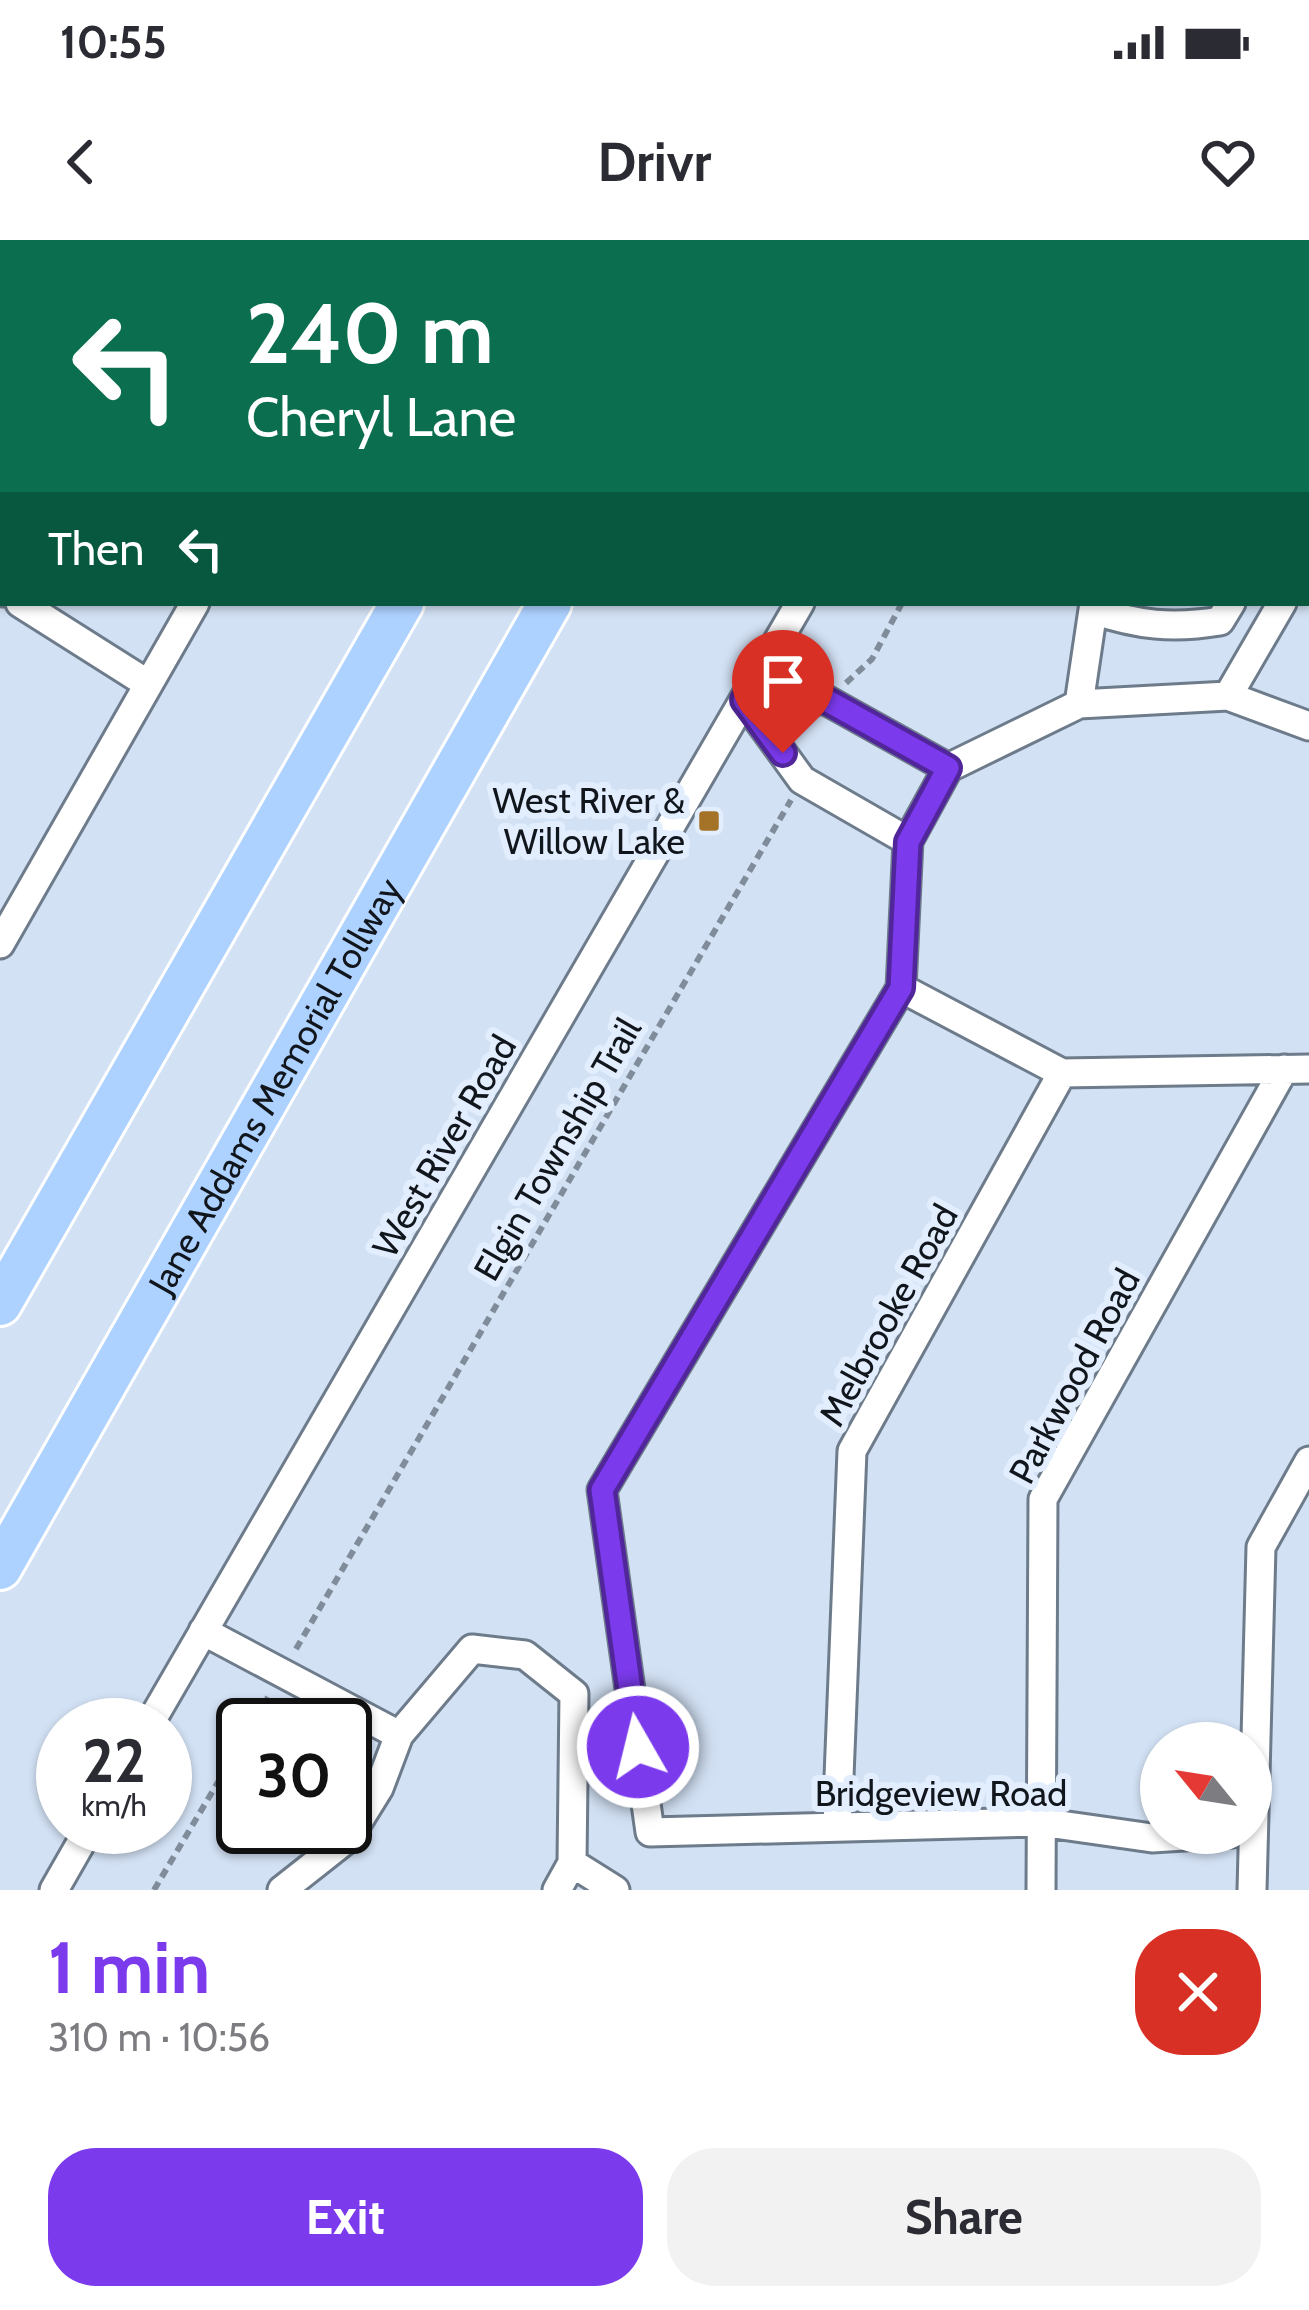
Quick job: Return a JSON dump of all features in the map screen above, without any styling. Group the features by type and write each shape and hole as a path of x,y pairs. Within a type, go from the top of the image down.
{"highway":[{"path":"0,1304 401,606"},
{"name":"Jane Addams Memorial Tollway","path":"0,1568 548,606"}],"street":[{"path":"25,606 148,683"},
{"path":"0,944 193,606"},
{"name":"West River Road","path":"165,1698 798,606"},
{"path":"1079,704 1093,606 1140,626 1182,627 1220,621 1229,606"},
{"path":"1228,695 1280,606"},
{"path":"1296,1069 1062,1073 901,988 908,842 948,768 1079,704 1228,695 1309,726"},
{"path":"744,700 826,700 948,768"},
{"path":"744,700 802,780 908,842"},
{"name":"Bridgeview Road","path":"901,988 602,1490 650,1832 1040,1822 1140,1836"},
{"name":"Parkwood Road","path":"1041,1890 1043,1499 1296,1069"},
{"name":"Melbrooke Road","path":"836,1827 853,1450 1062,1073"},
{"path":"1252,1722 1261,1547 1309,1461"},
{"path":"203,1631 399,1735"},
{"path":"281,1890 348,1838 379,1788 399,1735 472,1649 525,1655 574,1694 572,1863 557,1890"},
{"path":"54,1890 75,1854"},
{"path":"1248,1854 1252,1890"},
{"path":"572,1863 615,1890"}],"path":[{"path":"826,700 872,659 900,606"},
{"name":"Elgin Township Trail","path":"268,1698 802,780"},
{"path":"154,1890 216,1785"}],"place":[{"name":"West River & Willow Lake","path":"709,821"}],"route":[{"path":"638,1747 602,1490 901,988 908,842 948,768 826,700 744,700 783,753"}]}
